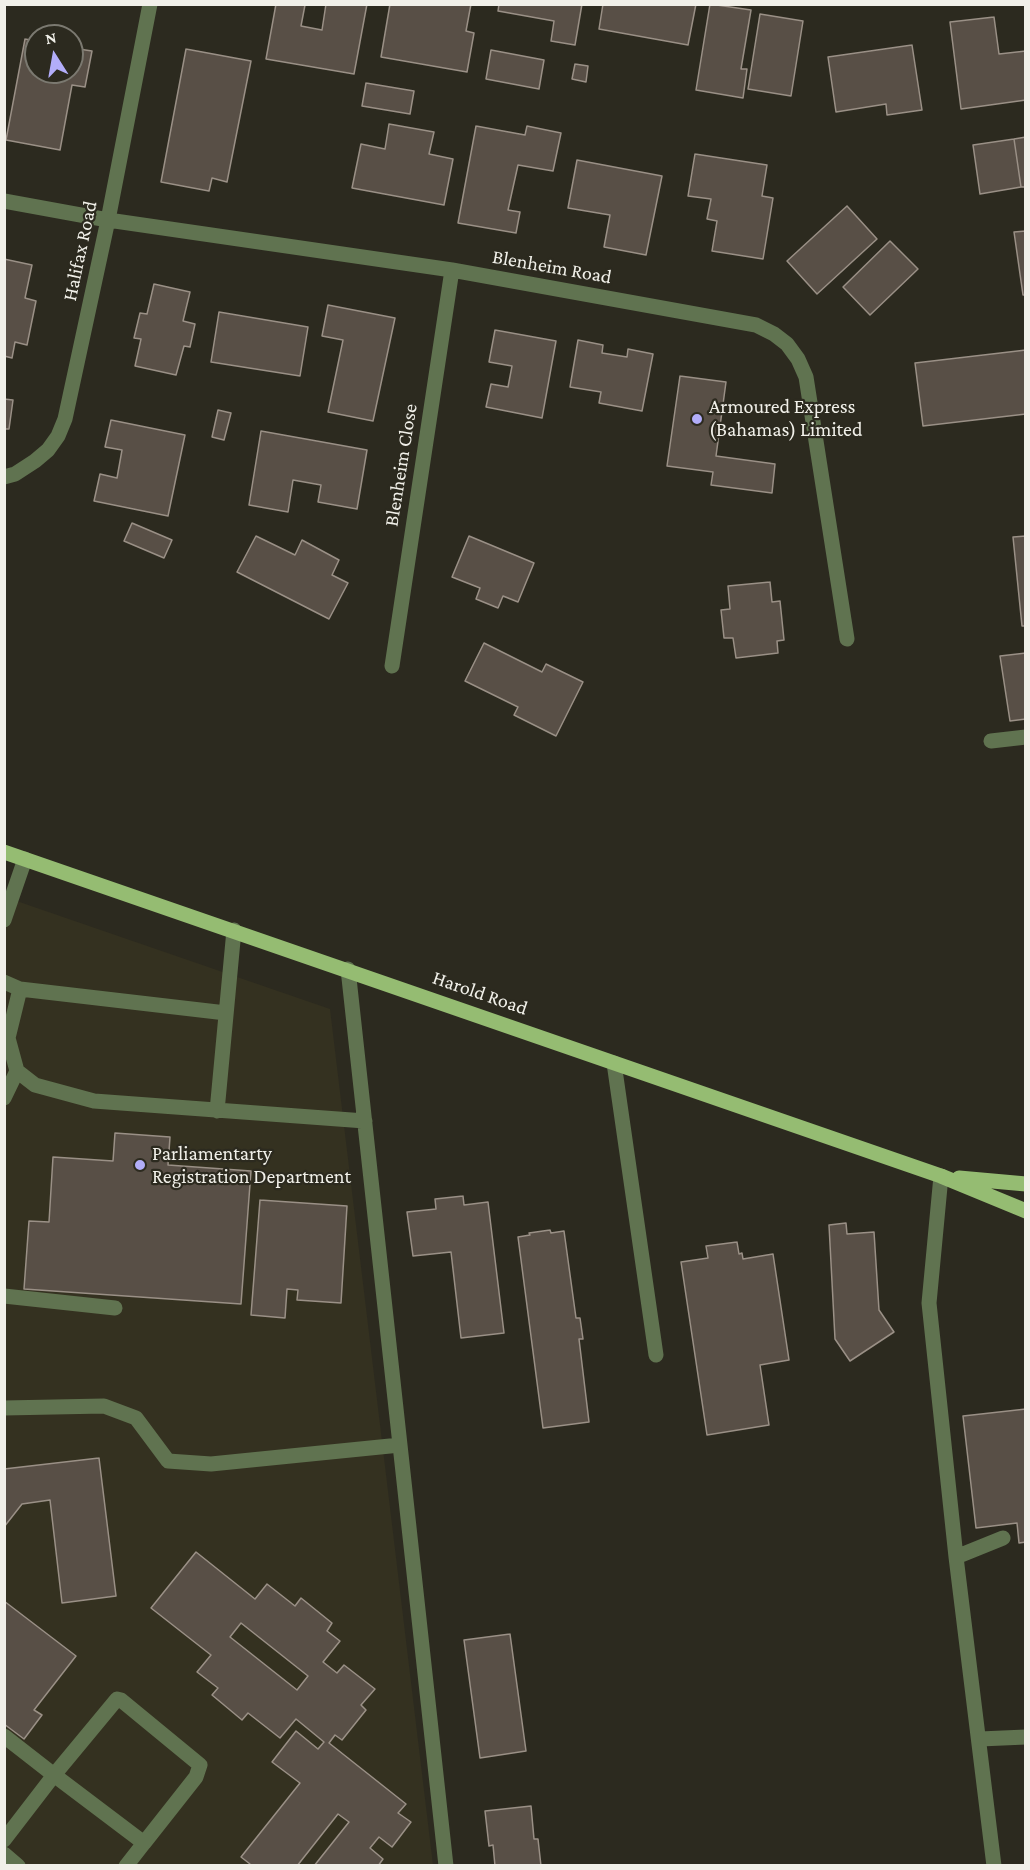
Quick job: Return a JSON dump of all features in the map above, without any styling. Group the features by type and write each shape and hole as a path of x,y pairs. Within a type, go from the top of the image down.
{"main road":[{"name":"Harold Road","path":"4,852 348,969 941,1176 1026,1211"},
{"name":"Harold Road","path":"941,1176 1026,1184"}],"street":[{"name":"Halifax Road","path":"4,477 15,474 36,462 58,436 65,419 108,220 150,4"},
{"name":"Blenheim Road","path":"4,201 108,220 452,270 756,325 774,334 787,344 798,359 806,376 847,639"},
{"name":"Blenheim Close","path":"392,666 452,270"},
{"path":"991,741 1026,737"},
{"path":"4,920 25,859"},
{"path":"217,1111 234,930"},
{"path":"348,969 446,1866"},
{"path":"4,982 20,989 226,1013"},
{"path":"20,989 8,1038 17,1071 35,1084 94,1101 365,1121"},
{"path":"614,1063 656,1355"},
{"path":"4,1098 17,1071"},
{"path":"941,1176 929,1303 956,1557 994,1866"},
{"path":"4,1296 115,1308"},
{"path":"4,1407 104,1406 136,1418 168,1461 211,1464 400,1445"},
{"path":"956,1557 1003,1538"},
{"path":"4,1840 114,1701 121,1700 200,1765 196,1776 126,1866"},
{"path":"4,1736 144,1843"},
{"path":"980,1739 1026,1737"},
{"path":"4,1854 18,1866"}],"shaded area":[{"path":"5,897 330,1009 433,1865 5,1866"}],"building":[{"path":"276,4 305,5 301,26 322,30 326,4 367,4 354,74 266,59"},
{"path":"390,4 471,4 466,31 474,33 467,72 381,57"},
{"path":"499,4 582,4 575,45 551,41 554,21 498,11"},
{"path":"603,4 696,4 688,45 599,29"},
{"path":"710,4 751,10 741,69 747,69 743,98 696,90"},
{"path":"760,14 803,21 791,96 748,89"},
{"path":"994,17 999,54 1026,51 1026,100 961,109 950,22"},
{"path":"24,44 24,84 84,84 84,50 92,51 85,87 72,85 60,150 6,140"},
{"path":"912,45 922,110 887,115 886,104 836,112 828,57"},
{"path":"186,49 251,61 227,182 212,178 209,191 161,182"},
{"path":"491,50 544,60 539,89 486,79"},
{"path":"575,64 588,66 586,82 572,79"},
{"path":"366,83 414,91 410,114 362,106"},
{"path":"389,124 434,132 429,154 453,159 444,205 352,188 361,144 385,149"},
{"path":"476,126 525,135 527,126 561,133 553,171 518,165 508,210 520,212 516,233 458,223"},
{"path":"1026,137 1026,187 1021,187 1014,139"},
{"path":"1014,139 1021,187 980,194 973,145"},
{"path":"695,154 767,165 762,196 773,198 763,259 712,251 717,221 707,219 711,199 688,196"},
{"path":"577,160 662,176 646,255 604,247 610,215 568,208"},
{"path":"847,206 877,239 817,294 787,261"},
{"path":"1026,231 1026,295 1023,295 1014,232"},
{"path":"890,241 918,269 870,315 843,287"},
{"path":"4,259 32,265 25,298 36,301 27,345 15,342 12,358 4,356"},
{"path":"154,284 190,292 183,321 195,324 190,347 184,346 176,375 135,366 141,339 134,338 140,313 147,314"},
{"path":"328,305 395,318 373,421 328,412 343,340 322,336"},
{"path":"219,312 308,327 300,376 211,362"},
{"path":"495,330 556,341 542,418 486,407 491,384 508,387 512,366 489,362"},
{"path":"578,340 603,345 602,353 627,357 628,349 653,354 642,411 599,403 601,392 570,387"},
{"path":"1026,350 1026,414 923,426 915,363"},
{"name":"Armoured Express (Bahamas) Limited","path":"680,376 726,382 716,456 775,464 772,493 711,485 713,472 667,466"},
{"path":"4,399 13,400 9,429 4,429"},
{"path":"218,410 231,413 224,440 212,437"},
{"path":"111,420 185,435 168,516 94,501 100,474 117,478 122,450 105,447"},
{"path":"261,431 367,450 357,509 318,502 321,485 293,480 288,512 249,505"},
{"path":"132,523 172,540 164,558 124,541"},
{"path":"256,536 295,555 302,540 339,560 332,575 348,583 329,619 237,572"},
{"path":"469,536 534,563 518,602 503,596 498,608 476,599 480,588 452,577"},
{"path":"1026,536 1026,626 1022,626 1013,537"},
{"path":"770,582 772,602 780,601 784,640 777,641 778,653 736,658 733,638 724,638 721,610 730,609 728,586"},
{"path":"484,643 542,672 546,664 583,682 556,736 514,715 518,707 465,681"},
{"path":"1026,653 1026,719 1010,721 1000,656"},
{"path":"115,1133 170,1137 168,1165 251,1171 241,1304 24,1289 29,1221 49,1222 53,1157 113,1161"},
{"path":"463,1196 464,1205 488,1202 504,1333 461,1338 451,1252 413,1256 407,1212 436,1209 435,1199"},
{"path":"260,1200 347,1206 341,1303 297,1300 298,1290 287,1289 285,1318 251,1315"},
{"path":"846,1223 847,1234 874,1232 879,1310 894,1332 850,1361 835,1339 829,1225"},
{"path":"550,1230 551,1233 564,1231 576,1318 580,1318 583,1339 579,1339 589,1422 543,1428 518,1237"},
{"path":"737,1242 739,1254 742,1253 743,1259 773,1254 789,1360 760,1365 769,1425 707,1435 681,1262 708,1258 706,1246"},
{"path":"1026,1409 1026,1542 1019,1543 1017,1523 976,1528 963,1416"},
{"path":"99,1458 116,1596 62,1603 50,1500 22,1504 4,1527 4,1469"},
{"path":"196,1552 255,1599 267,1584 295,1606 301,1598 332,1623 327,1631 340,1641 323,1662 337,1673 344,1665 375,1689 361,1705 366,1710 342,1740 335,1735 329,1743 406,1804 398,1813 411,1822 392,1847 379,1837 370,1848 383,1859 378,1866 314,1866 349,1822 338,1814 297,1866 249,1866 250,1864 241,1857 300,1783 272,1762 296,1731 318,1749 324,1742 296,1719 280,1738 248,1713 242,1720 212,1695 218,1688 197,1672 211,1655 151,1608","holes":["241,1623 308,1676 297,1690 230,1637"]},
{"path":"4,1601 76,1656 34,1710 42,1715 24,1739 4,1724"},
{"path":"510,1634 526,1751 480,1758 464,1640"},
{"path":"531,1806 534,1839 538,1839 541,1866 495,1866 493,1845 489,1846 485,1811"}],"place":[{"name":"Armoured Express (Bahamas) Limited","path":"697,419"},
{"name":"Parliamentarty Registration Department","path":"140,1165"}]}
